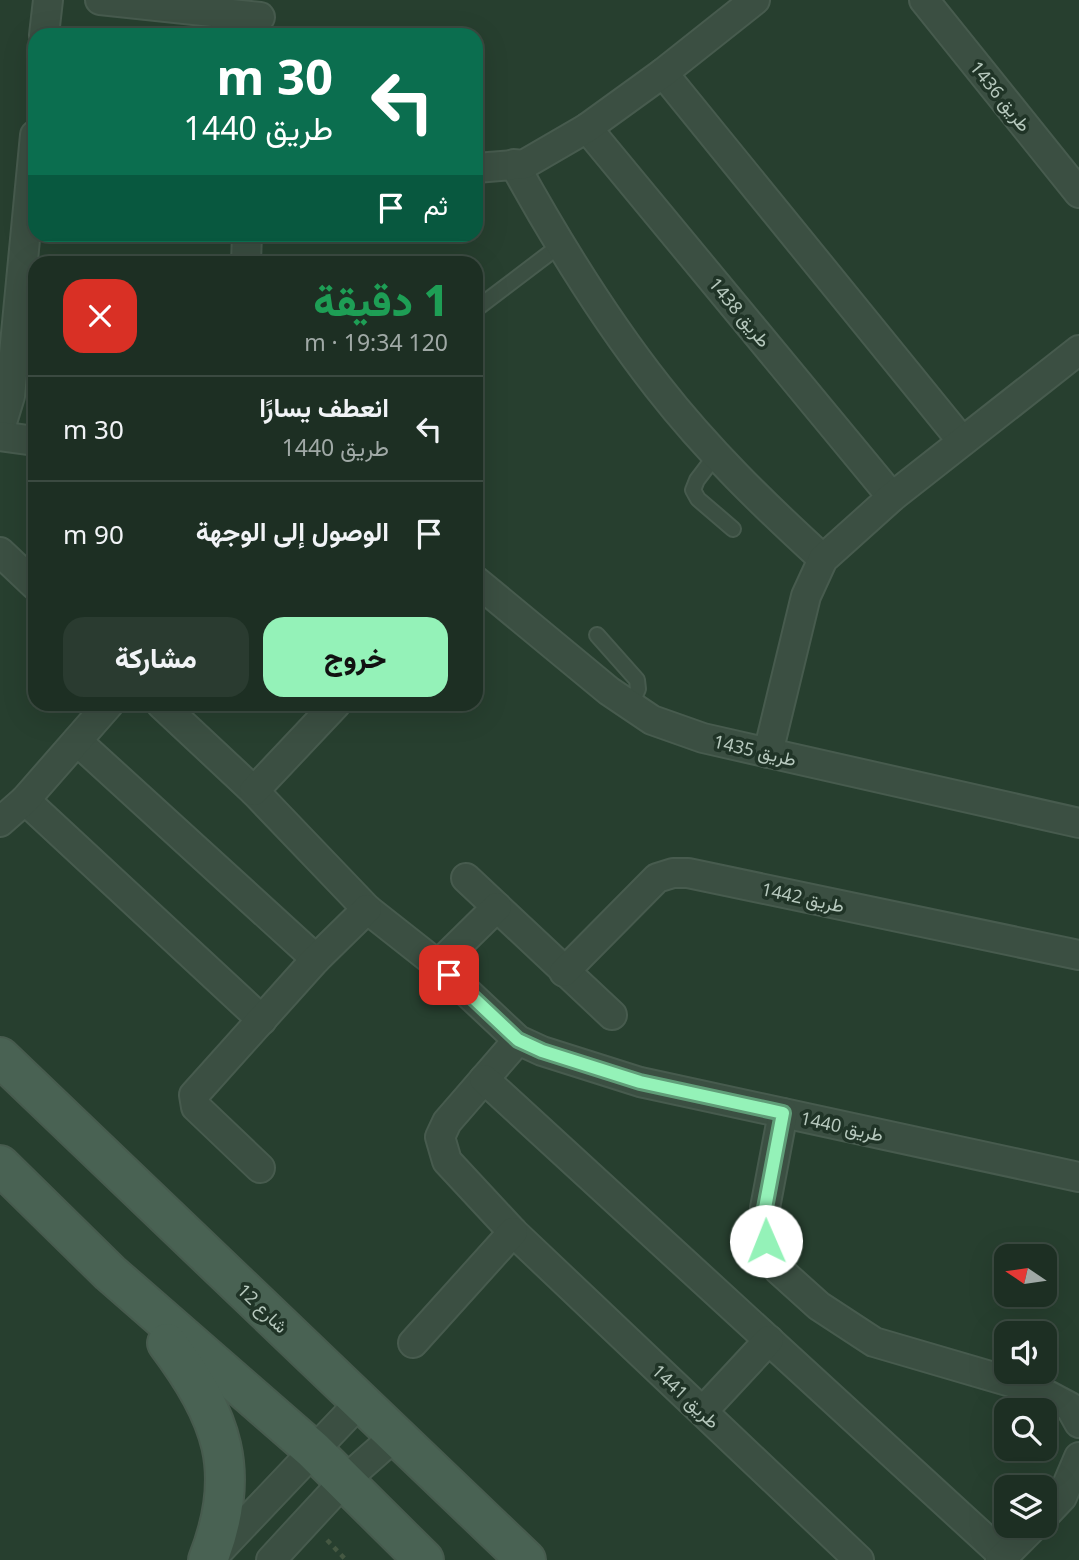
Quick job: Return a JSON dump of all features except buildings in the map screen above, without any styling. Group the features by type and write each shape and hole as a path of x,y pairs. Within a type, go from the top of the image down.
{"street":[{"path":"45,28 48,0"},
{"path":"100,0 182,4 259,17"},
{"path":"483,167 525,164 587,128 663,73 755,0"},
{"name":"طريق 1436","path":"924,0 1079,193"},
{"path":"663,73 962,441"},
{"name":"طريق 1438","path":"587,128 892,497"},
{"path":"514,164 559,246 651,379 716,455 768,509 823,559"},
{"path":"0,429 24,360 28,278"},
{"path":"768,753 806,596 823,559 892,497 1079,350"},
{"path":"0,436 28,441"},
{"path":"0,552 28,578"},
{"name":"طريق 1435","path":"483,587 609,691 652,720 704,738 1079,823"},
{"path":"0,822 25,800 103,711"},
{"name":"طريق 1440","path":"168,711 254,791 367,909 438,965 518,1040 542,1051 640,1082 1079,1177"},
{"path":"254,791 329,711"},
{"path":"77,741 316,958"},
{"path":"25,800 262,1020"},
{"name":"طريق 1442","path":"564,972 657,878 673,873 688,873 1079,954"},
{"path":"466,878 612,1015"},
{"path":"438,965 497,907"},
{"path":"260,1168 197,1107 194,1095 316,958 367,909"},
{"path":"518,1040 484,1079 1002,1558 1022,1538"},
{"name":"شارع 12","path":"0,1057 526,1560"},
{"name":"طريق 1441","path":"484,1079 447,1122 440,1137 447,1161 513,1232 859,1560"},
{"path":"783,1113 765,1208 766,1241 778,1269 819,1306 874,1342 1038,1390 1070,1406 1079,1423"},
{"path":"0,1165 110,1273 313,1450 424,1560"},
{"path":"413,1343 513,1232"},
{"path":"110,1273 149,1319 195,1382 221,1440 226,1489 221,1527 209,1560"},
{"path":"703,1411 769,1340"},
{"path":"209,1560 361,1401"},
{"path":"271,1560 344,1481 395,1436"},
{"path":"1057,1502 1062,1497 1079,1457"}],"lane":[{"path":"483,304 559,246"},
{"path":"716,455 696,480 693,490 698,499 733,529"},
{"path":"597,635 637,680 638,689 631,705"}],"route":[{"path":"449,975 518,1040 542,1051 640,1082 783,1113 765,1208 766,1241"}]}
